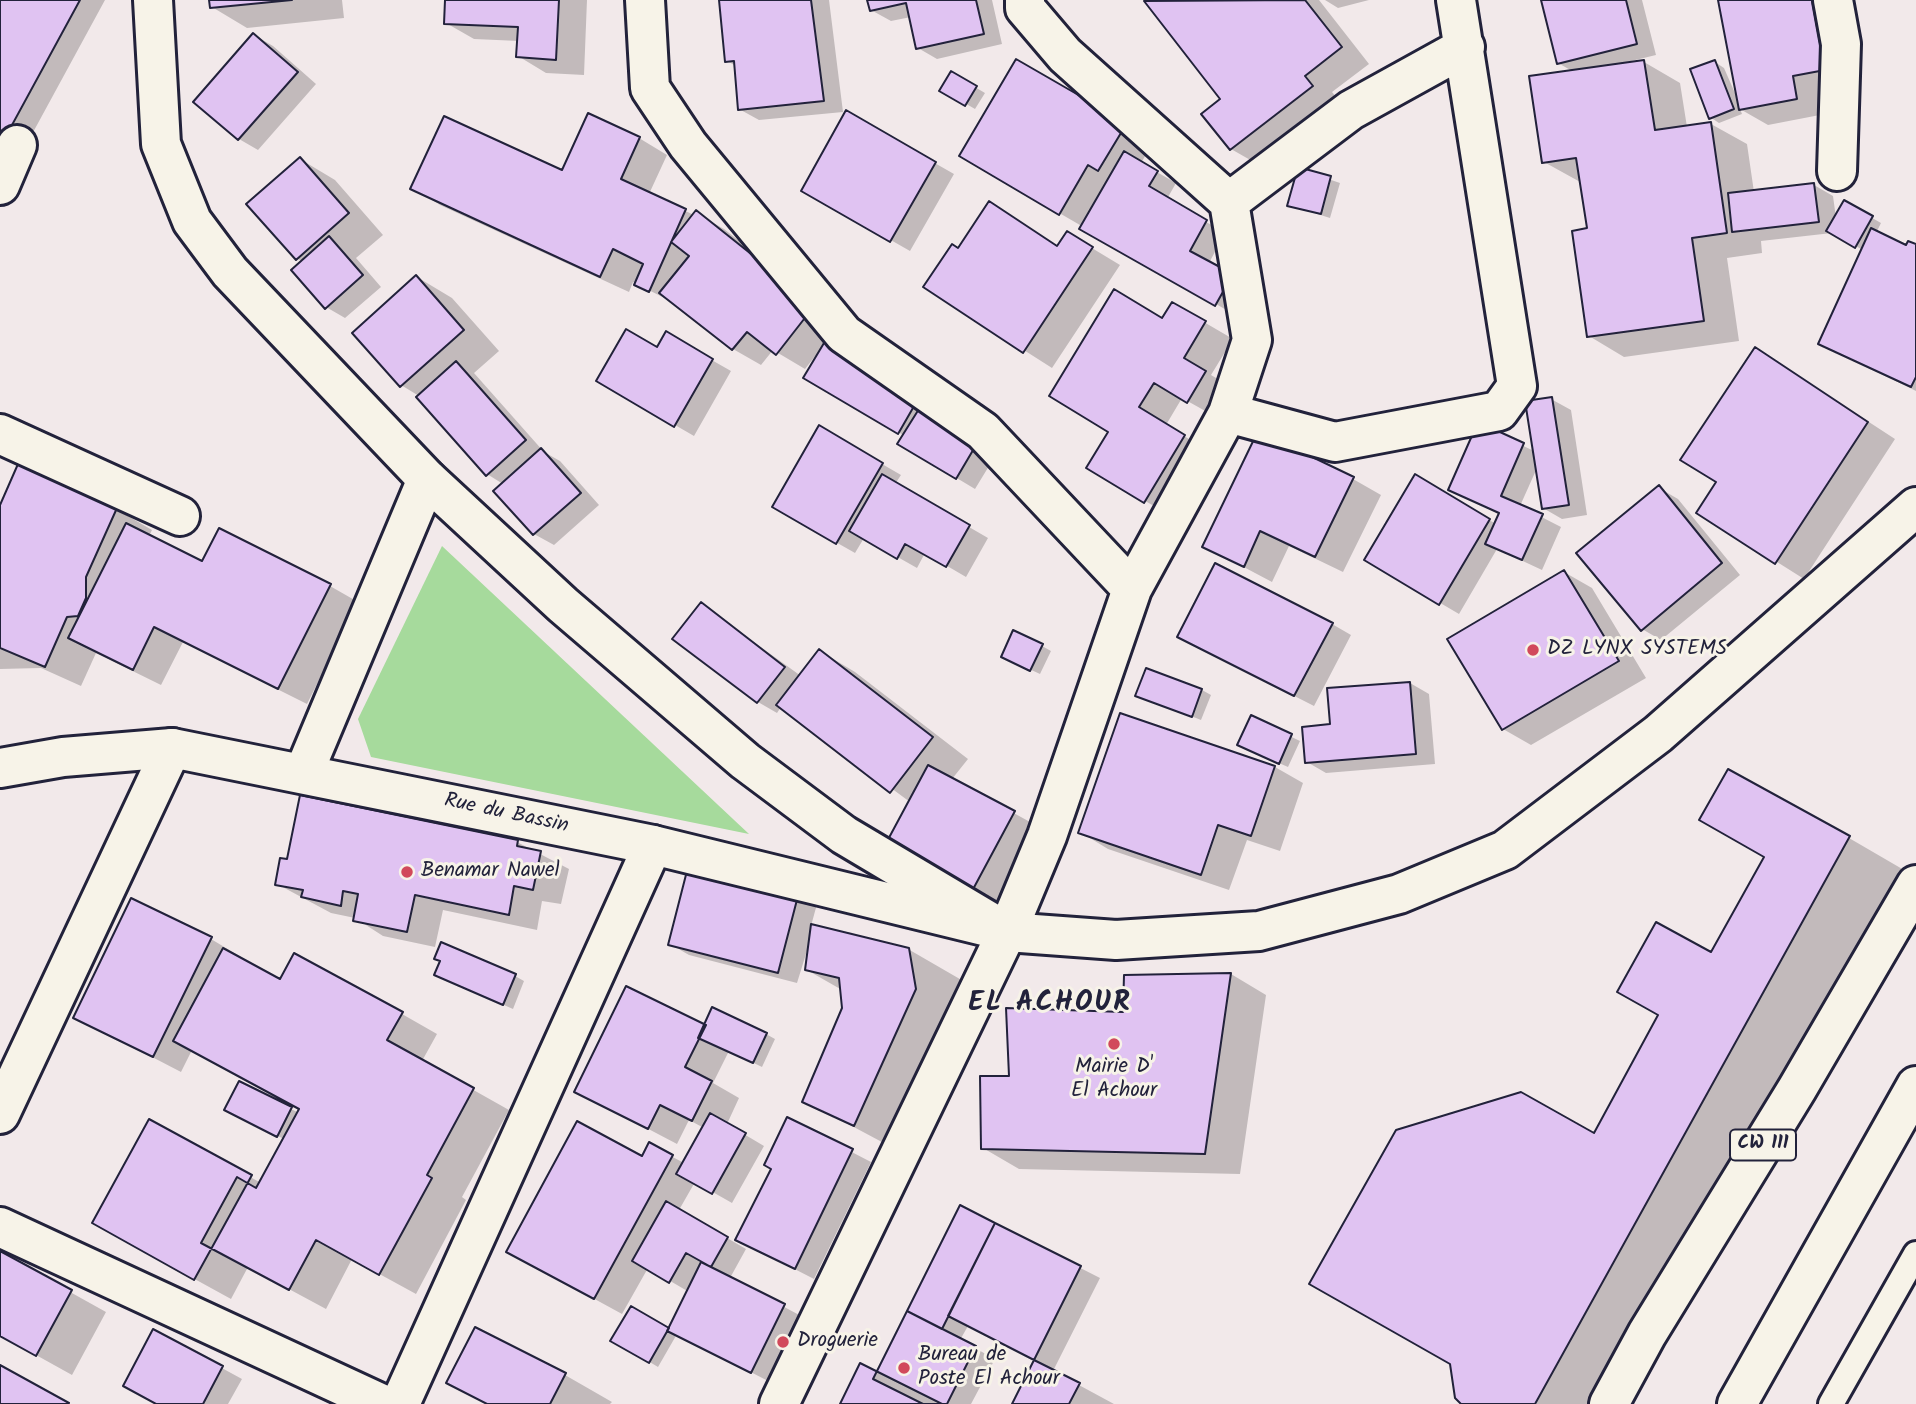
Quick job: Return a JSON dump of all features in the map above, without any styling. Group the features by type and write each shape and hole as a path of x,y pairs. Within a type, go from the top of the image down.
{"street":[{"path":"153,0 161,144 192,221 230,272 427,479 563,605 745,761 844,835 1007,932"},
{"path":"645,0 650,88 688,145 844,334 983,431 1132,589"},
{"path":"779,1404 1007,932 1048,836 1132,589 1228,413 1252,340 1229,202 1065,55 1025,8 1025,0"},
{"path":"1228,413 1335,442 1499,411 1511,398 1517,386 1456,0"},
{"path":"1833,0 1841,44 1837,171"},
{"path":"1229,202 1351,110 1465,47"},
{"path":"0,185 17,145"},
{"path":"0,433 180,516"},
{"path":"304,772 427,479"},
{"name":"Rue du Bassin","path":"0,768 63,757 172,748 304,772 653,845 1007,932 1116,940 1259,931 1399,894 1505,850 1658,734 1916,507"},
{"path":"0,1114 172,748"},
{"path":"400,1404 653,845"},
{"name":"CW 111","path":"1609,1404 1647,1334 1797,1089 1916,885"},
{"path":"1737,1404 1916,1086"},
{"path":"0,1227 382,1404"}],"lane":[{"path":"1832,1404 1916,1254"}],"green space":[{"path":"442,546 749,834 371,757 358,719"}],"building":[{"path":"0,0 80,0 0,147"},
{"path":"209,0 292,0 210,8"},
{"path":"445,0 559,0 556,60 516,57 518,27 444,24"},
{"path":"719,0 811,0 824,101 738,110 734,61 725,62"},
{"path":"867,0 976,0 984,34 916,49 906,3 870,11"},
{"path":"1305,0 1342,47 1305,76 1313,86 1230,150 1201,114 1220,99 1144,1"},
{"path":"1541,0 1626,0 1637,44 1557,64"},
{"path":"1718,0 1812,0 1825,70 1793,76 1797,99 1739,110"},
{"path":"253,33 298,72 238,140 193,102"},
{"path":"1016,59 1127,123 1098,171 1088,165 1059,215 959,156"},
{"path":"1644,60 1655,130 1711,122 1727,233 1692,238 1704,321 1587,337 1572,231 1587,228 1576,158 1542,163 1529,76"},
{"path":"1715,60 1734,109 1709,119 1690,69"},
{"path":"951,71 977,86 965,106 939,91"},
{"path":"846,110 936,162 890,242 801,191"},
{"path":"588,113 640,137 621,179 686,209 649,292 634,285 643,264 613,249 600,277 410,189 444,116 562,170"},
{"path":"1124,151 1158,171 1149,186 1207,220 1190,251 1233,274 1215,306 1079,229"},
{"path":"300,157 349,213 296,260 246,204"},
{"path":"1298,167 1331,176 1321,214 1287,206"},
{"path":"1814,183 1819,222 1732,232 1728,193"},
{"path":"1844,200 1873,216 1855,248 1826,231"},
{"path":"989,201 1057,246 1067,231 1093,247 1023,353 923,287 952,244 958,248"},
{"path":"696,210 815,305 776,355 747,332 732,350 659,293 689,256 671,242"},
{"path":"1871,228 1906,245 1908,241 1916,244 1916,377 1911,387 1818,344"},
{"path":"329,236 363,275 325,309 291,270"},
{"path":"416,275 464,330 400,387 352,333"},
{"path":"1114,289 1162,318 1172,302 1206,321 1184,358 1206,371 1187,403 1154,383 1139,407 1185,435 1144,503 1086,468 1108,432 1049,396"},
{"path":"626,329 657,347 666,331 713,359 674,427 596,381"},
{"path":"827,338 921,394 898,434 803,378"},
{"path":"1755,347 1868,422 1775,564 1696,513 1716,482 1680,460"},
{"path":"456,361 526,440 486,476 416,397"},
{"path":"1552,397 1569,505 1542,509 1525,401"},
{"path":"924,401 982,435 956,479 897,444"},
{"path":"1478,422 1524,443 1501,496 1543,514 1522,560 1485,544 1499,513 1448,490"},
{"path":"819,425 883,463 836,544 772,507"},
{"path":"1258,431 1354,477 1315,557 1260,531 1244,567 1202,547"},
{"path":"541,448 581,493 533,535 493,491"},
{"path":"18,464 117,508 86,577 86,598 78,616 67,617 45,667 0,648 0,505"},
{"path":"882,474 970,525 946,567 905,544 897,559 849,531"},
{"path":"1415,474 1490,519 1439,605 1364,560"},
{"path":"1659,485 1722,563 1641,631 1576,553"},
{"path":"126,523 202,561 219,528 331,584 278,689 154,627 133,670 68,638"},
{"path":"1215,563 1333,623 1294,696 1177,637"},
{"name":"DZ LYNX SYSTEMS","path":"1564,570 1619,661 1502,730 1447,639"},
{"path":"701,602 785,667 757,703 672,639"},
{"path":"1013,630 1043,644 1030,671 1001,657"},
{"path":"819,649 933,737 890,793 776,705"},
{"path":"1146,668 1202,689 1192,717 1135,696"},
{"path":"1410,682 1416,754 1305,763 1302,727 1330,724 1327,688"},
{"path":"1120,713 1275,766 1251,836 1218,825 1201,875 1078,833"},
{"path":"1251,715 1292,734 1279,764 1237,745"},
{"path":"928,765 1015,811 971,893 884,847"},
{"path":"1728,769 1850,836 1535,1404 1461,1404 1455,1398 1450,1364 1309,1284 1396,1130 1521,1092 1594,1133 1658,1015 1617,992 1656,922 1711,952 1764,857 1699,820"},
{"name":"Benamar Nawel","path":"300,795 518,840 517,846 541,851 533,890 514,886 509,915 415,895 407,932 353,921 358,894 343,891 341,906 301,897 303,890 275,885 280,858 287,859"},
{"path":"689,863 799,892 778,973 668,945"},
{"path":"131,898 212,937 153,1057 73,1018"},
{"path":"811,924 909,948 916,989 854,1126 802,1102 842,1008 839,978 805,970"},
{"path":"441,942 516,974 503,1005 434,975 440,961 434,959"},
{"path":"223,948 280,979 294,953 403,1012 387,1040 474,1088 427,1175 432,1178 379,1275 316,1240 289,1290 201,1243 237,1177 256,1188 299,1109 173,1041"},
{"name":"Mairie D' El Achour","path":"1231,973 1205,1154 981,1149 980,1076 1009,1076 1006,1008 1123,1012 1124,975"},
{"path":"626,986 706,1025 685,1067 712,1081 692,1121 660,1105 648,1129 574,1092"},
{"path":"712,1007 767,1033 753,1063 698,1038"},
{"path":"239,1081 292,1107 277,1137 224,1110"},
{"path":"710,1113 746,1133 712,1194 676,1174"},
{"path":"787,1117 853,1149 795,1269 735,1240 771,1169 764,1165"},
{"path":"149,1119 252,1175 194,1280 92,1223"},
{"path":"577,1121 642,1156 649,1142 673,1155 594,1299 506,1252"},
{"path":"666,1201 728,1237 711,1267 686,1253 669,1283 632,1261"},
{"path":"960,1205 995,1223 942,1329 907,1311"},
{"path":"995,1223 1081,1266 1034,1360 948,1316"},
{"path":"0,1251 72,1290 36,1356 0,1336"},
{"path":"701,1262 785,1304 751,1373 667,1331"},
{"path":"631,1306 669,1328 649,1363 610,1341"},
{"path":"907,1311 976,1346 947,1404 923,1404 873,1379"},
{"path":"475,1327 566,1373 550,1404 487,1404 446,1383"},
{"path":"153,1329 223,1366 203,1404 156,1404 123,1386"},
{"path":"1034,1360 1080,1383 1069,1404 1012,1404"},
{"path":"860,1363 942,1404 840,1404"},
{"path":"0,1365 69,1403 0,1404"}],"place":[{"name":"DZ LYNX SYSTEMS","path":"1533,650"},
{"name":"Benamar Nawel","path":"407,872"},
{"name":"Mairie D' El Achour","path":"1114,1044"},
{"name":"Droguerie","path":"783,1342"},
{"name":"Bureau de Poste El Achour","path":"904,1368"}],"district":[{"name":"EL ACHOUR","path":"1050,1005"}]}
